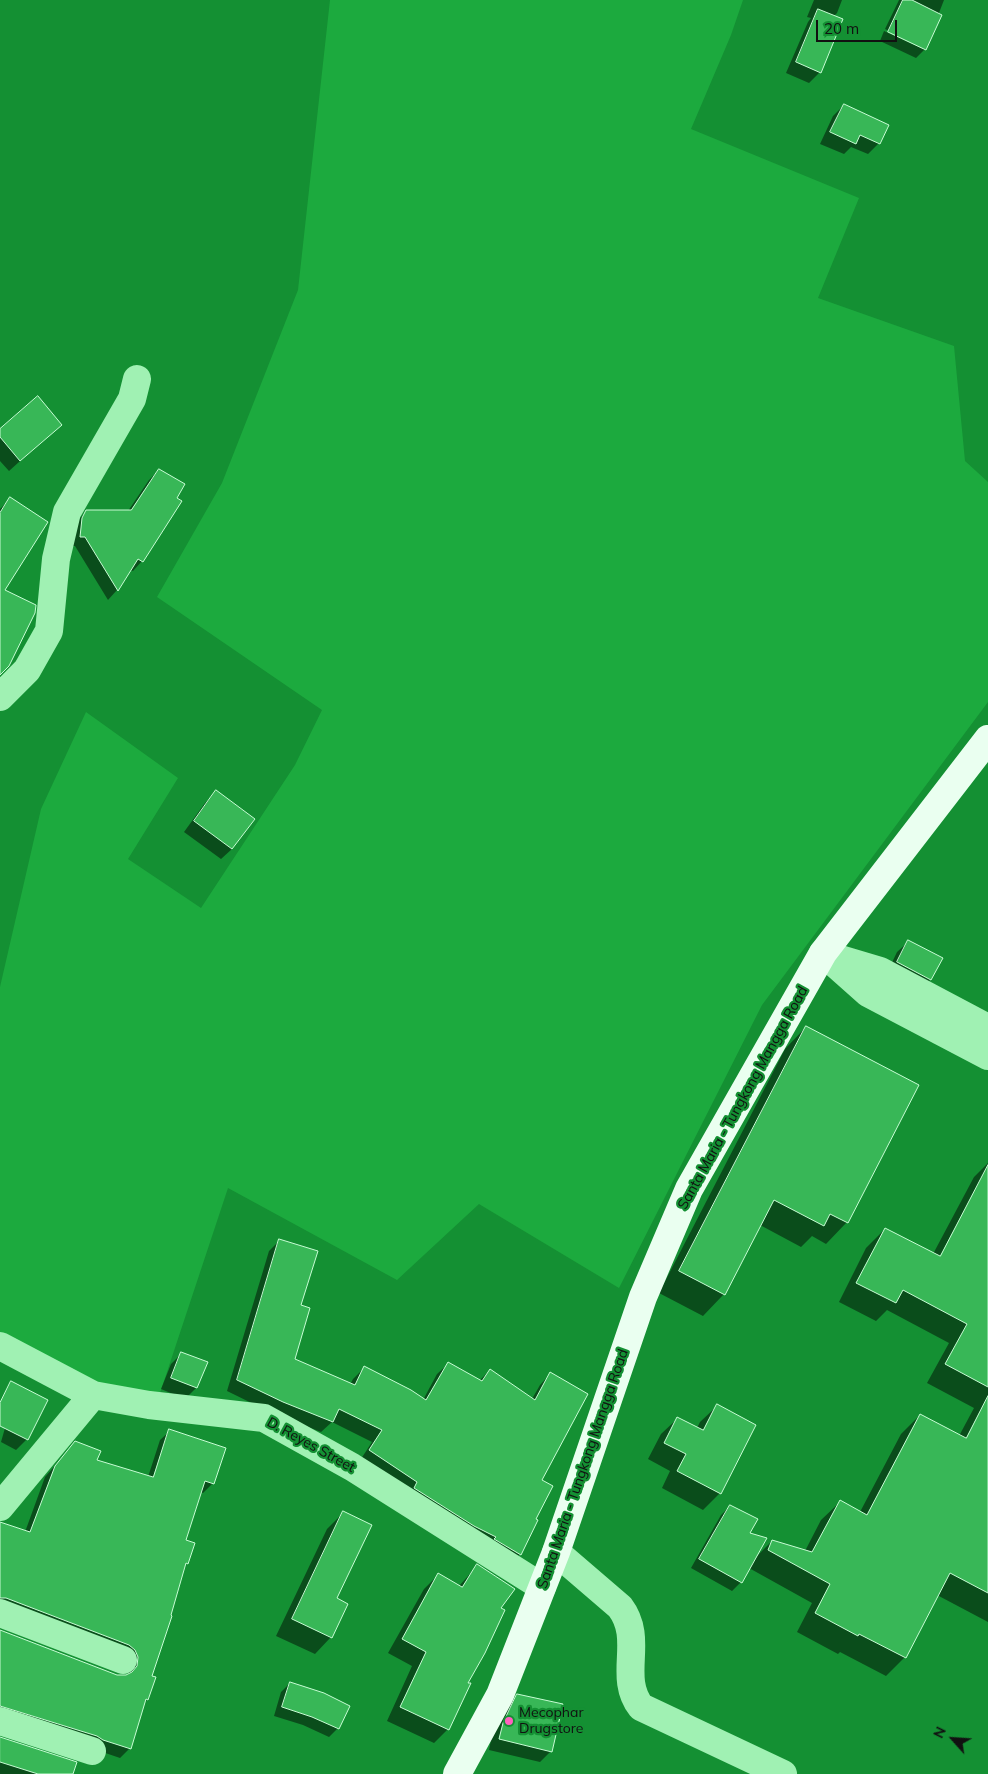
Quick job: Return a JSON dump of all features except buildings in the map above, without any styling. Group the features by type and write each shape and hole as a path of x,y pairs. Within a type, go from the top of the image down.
{"main road":[{"name":"Santa Maria - Tungkong Mangga Road","path":"457,1774 500,1695 556,1552 643,1297 689,1189 822,953 988,739"}],"street":[{"path":"0,697 27,670 49,632 56,558 67,512 132,399 137,379"},
{"path":"822,953 880,971 988,1028"},
{"path":"822,953 868,992 988,1056"},
{"name":"D. Reyes Street","path":"0,1346 93,1395 149,1405 264,1418 352,1467 542,1587"},
{"path":"0,1506 93,1395"},
{"path":"556,1552 620,1607 627,1617 631,1629 631,1687 634,1698 641,1707 784,1774"},
{"path":"0,1613 123,1660"},
{"path":"0,1721 92,1751"}],"green space":[{"path":"330,0 743,0 731,35 691,129 859,198 818,298 954,346 965,461 988,482 988,702 762,1005 619,1288 479,1204 397,1280 228,1188 160,1393 86,1383 0,1332 0,987 41,809 86,712 178,778 128,859 201,908 295,765 322,710 157,597 222,483 298,290"}],"place":[{"name":"Mecophar Drugstore","path":"509,1721"}]}
